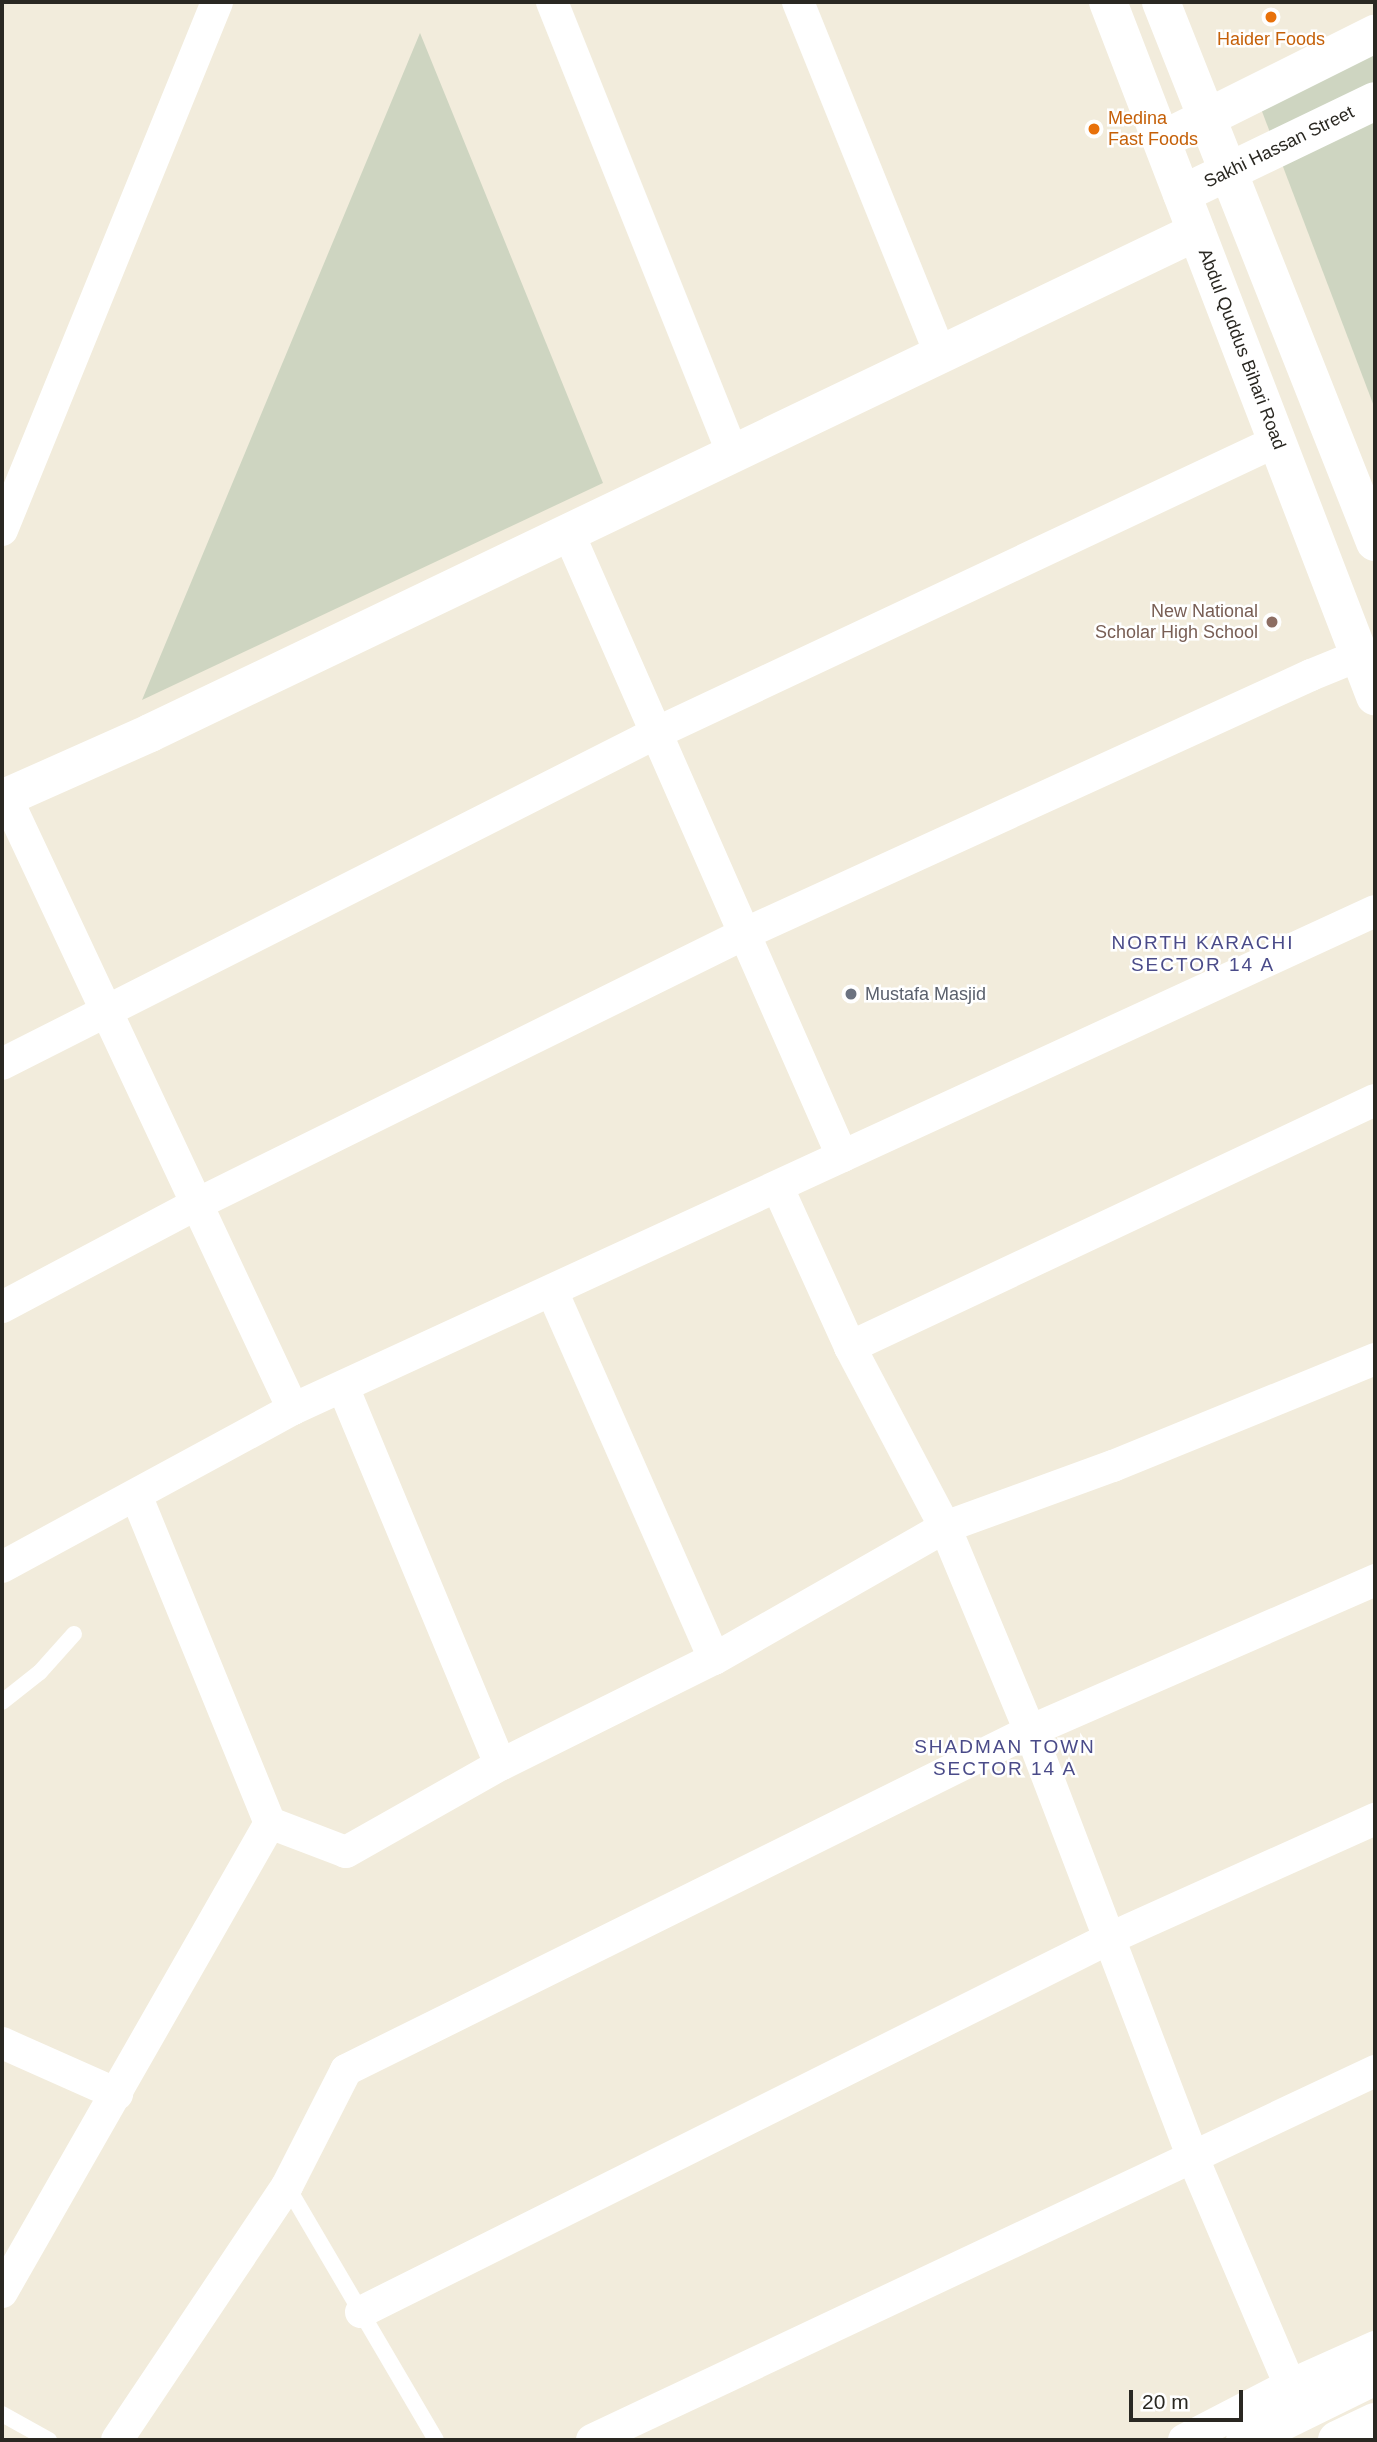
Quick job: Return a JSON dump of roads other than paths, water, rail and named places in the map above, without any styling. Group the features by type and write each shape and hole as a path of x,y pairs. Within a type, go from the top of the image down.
{"street":[{"path":"2,530 217,2"},
{"path":"552,2 733,454"},
{"path":"798,2 940,354"},
{"name":"Abdul Quddus Bihari Road","path":"1108,2 1375,696"},
{"path":"1161,2 1375,542"},
{"path":"1161,140 1375,34"},
{"name":"Sakhi Hassan Street","path":"1182,194 1375,101"},
{"path":"293,1409 4,798 149,733 1196,232"},
{"path":"2,1064 656,733 1277,441"},
{"path":"568,532 842,1156"},
{"path":"2,1307 195,1205 744,934 1360,655"},
{"path":"2,1567 293,1409 1375,911"},
{"path":"850,1347 1375,1100"},
{"path":"778,1188 850,1347 945,1527 1030,1731 1193,2158 1290,2385"},
{"path":"552,1291 714,1659"},
{"path":"136,1495 270,1823 346,1852 500,1765 714,1659 945,1527 1113,1466 1375,1359"},
{"path":"343,1387 500,1765"},
{"path":"117,2440 287,2186 346,2070 1030,1731 1375,1580"},
{"path":"361,2312 1108,1939 1375,1819"},
{"path":"2,2292 270,1823"},
{"path":"2,2043 117,2094"},
{"path":"592,2440 1375,2071"},
{"path":"1184,2440 1290,2385 1375,2347"},
{"path":"1245,2440 1375,2376"},
{"path":"1337,2440 1375,2422"}],"lane":[{"path":"2,1702 40,1672 74,1634"},
{"path":"287,2186 436,2440"},
{"path":"2,2414 49,2440"}],"place":[{"name":"Haider Foods","path":"1271,17"},
{"name":"Medina Fast Foods","path":"1094,129"},
{"name":"New National Scholar High School","path":"1272,622"},
{"name":"Mustafa Masjid","path":"851,994"}],"district":[{"name":"NORTH KARACHI SECTOR 14 A","path":"1203,954"},
{"name":"SHADMAN TOWN SECTOR 14 A","path":"1005,1758"}]}
